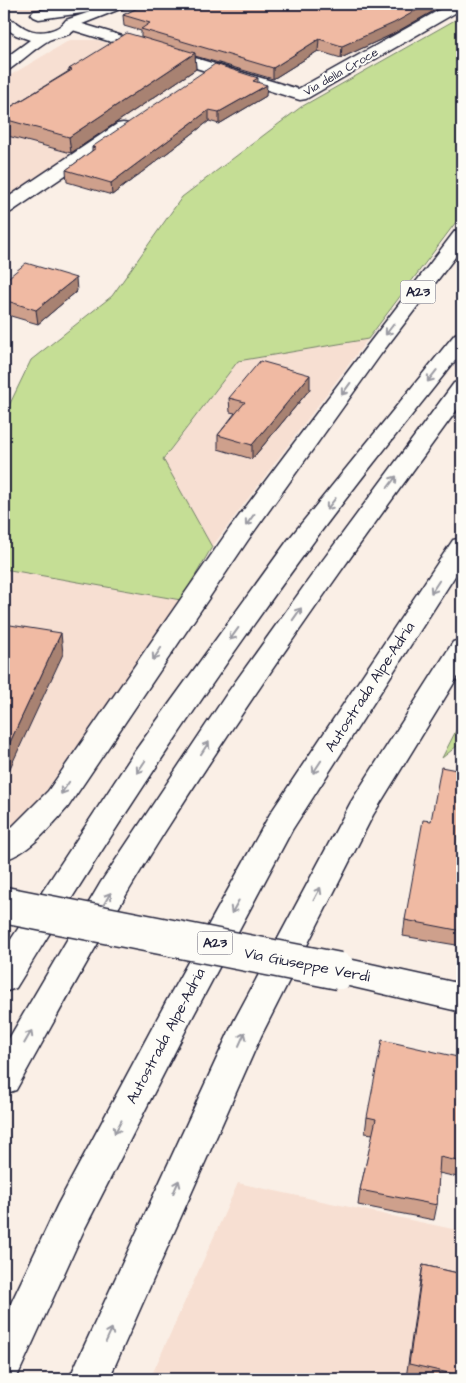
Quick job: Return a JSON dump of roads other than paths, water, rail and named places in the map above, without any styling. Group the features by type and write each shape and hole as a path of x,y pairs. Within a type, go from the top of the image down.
{"main road":[{"path":"13,26 18,21 34,15 106,4"},
{"path":"13,26 32,35 63,32 71,24 120,4"},
{"name":"Via della Croce","path":"34,15 64,16 71,24 300,95 460,4"},
{"path":"4,13 34,15"},
{"path":"13,26 21,45 18,56"},
{"path":"4,66 47,35"},
{"path":"197,78 213,67"},
{"path":"4,208 140,116"},
{"name":"A23","path":"4,848 23,835 58,799 239,534 374,350 462,235"},
{"path":"8,972 64,881 179,710 297,546 462,338"},
{"path":"4,1079 111,891 234,703 339,553 462,388"},
{"name":"Autostrada Alpe-Adria","path":"4,1361 72,1217 179,1010 281,822 462,546"},
{"path":"89,1379 246,1031 361,810 462,648"},
{"name":"Via Giuseppe Verdi","path":"4,905 462,998"}]}
